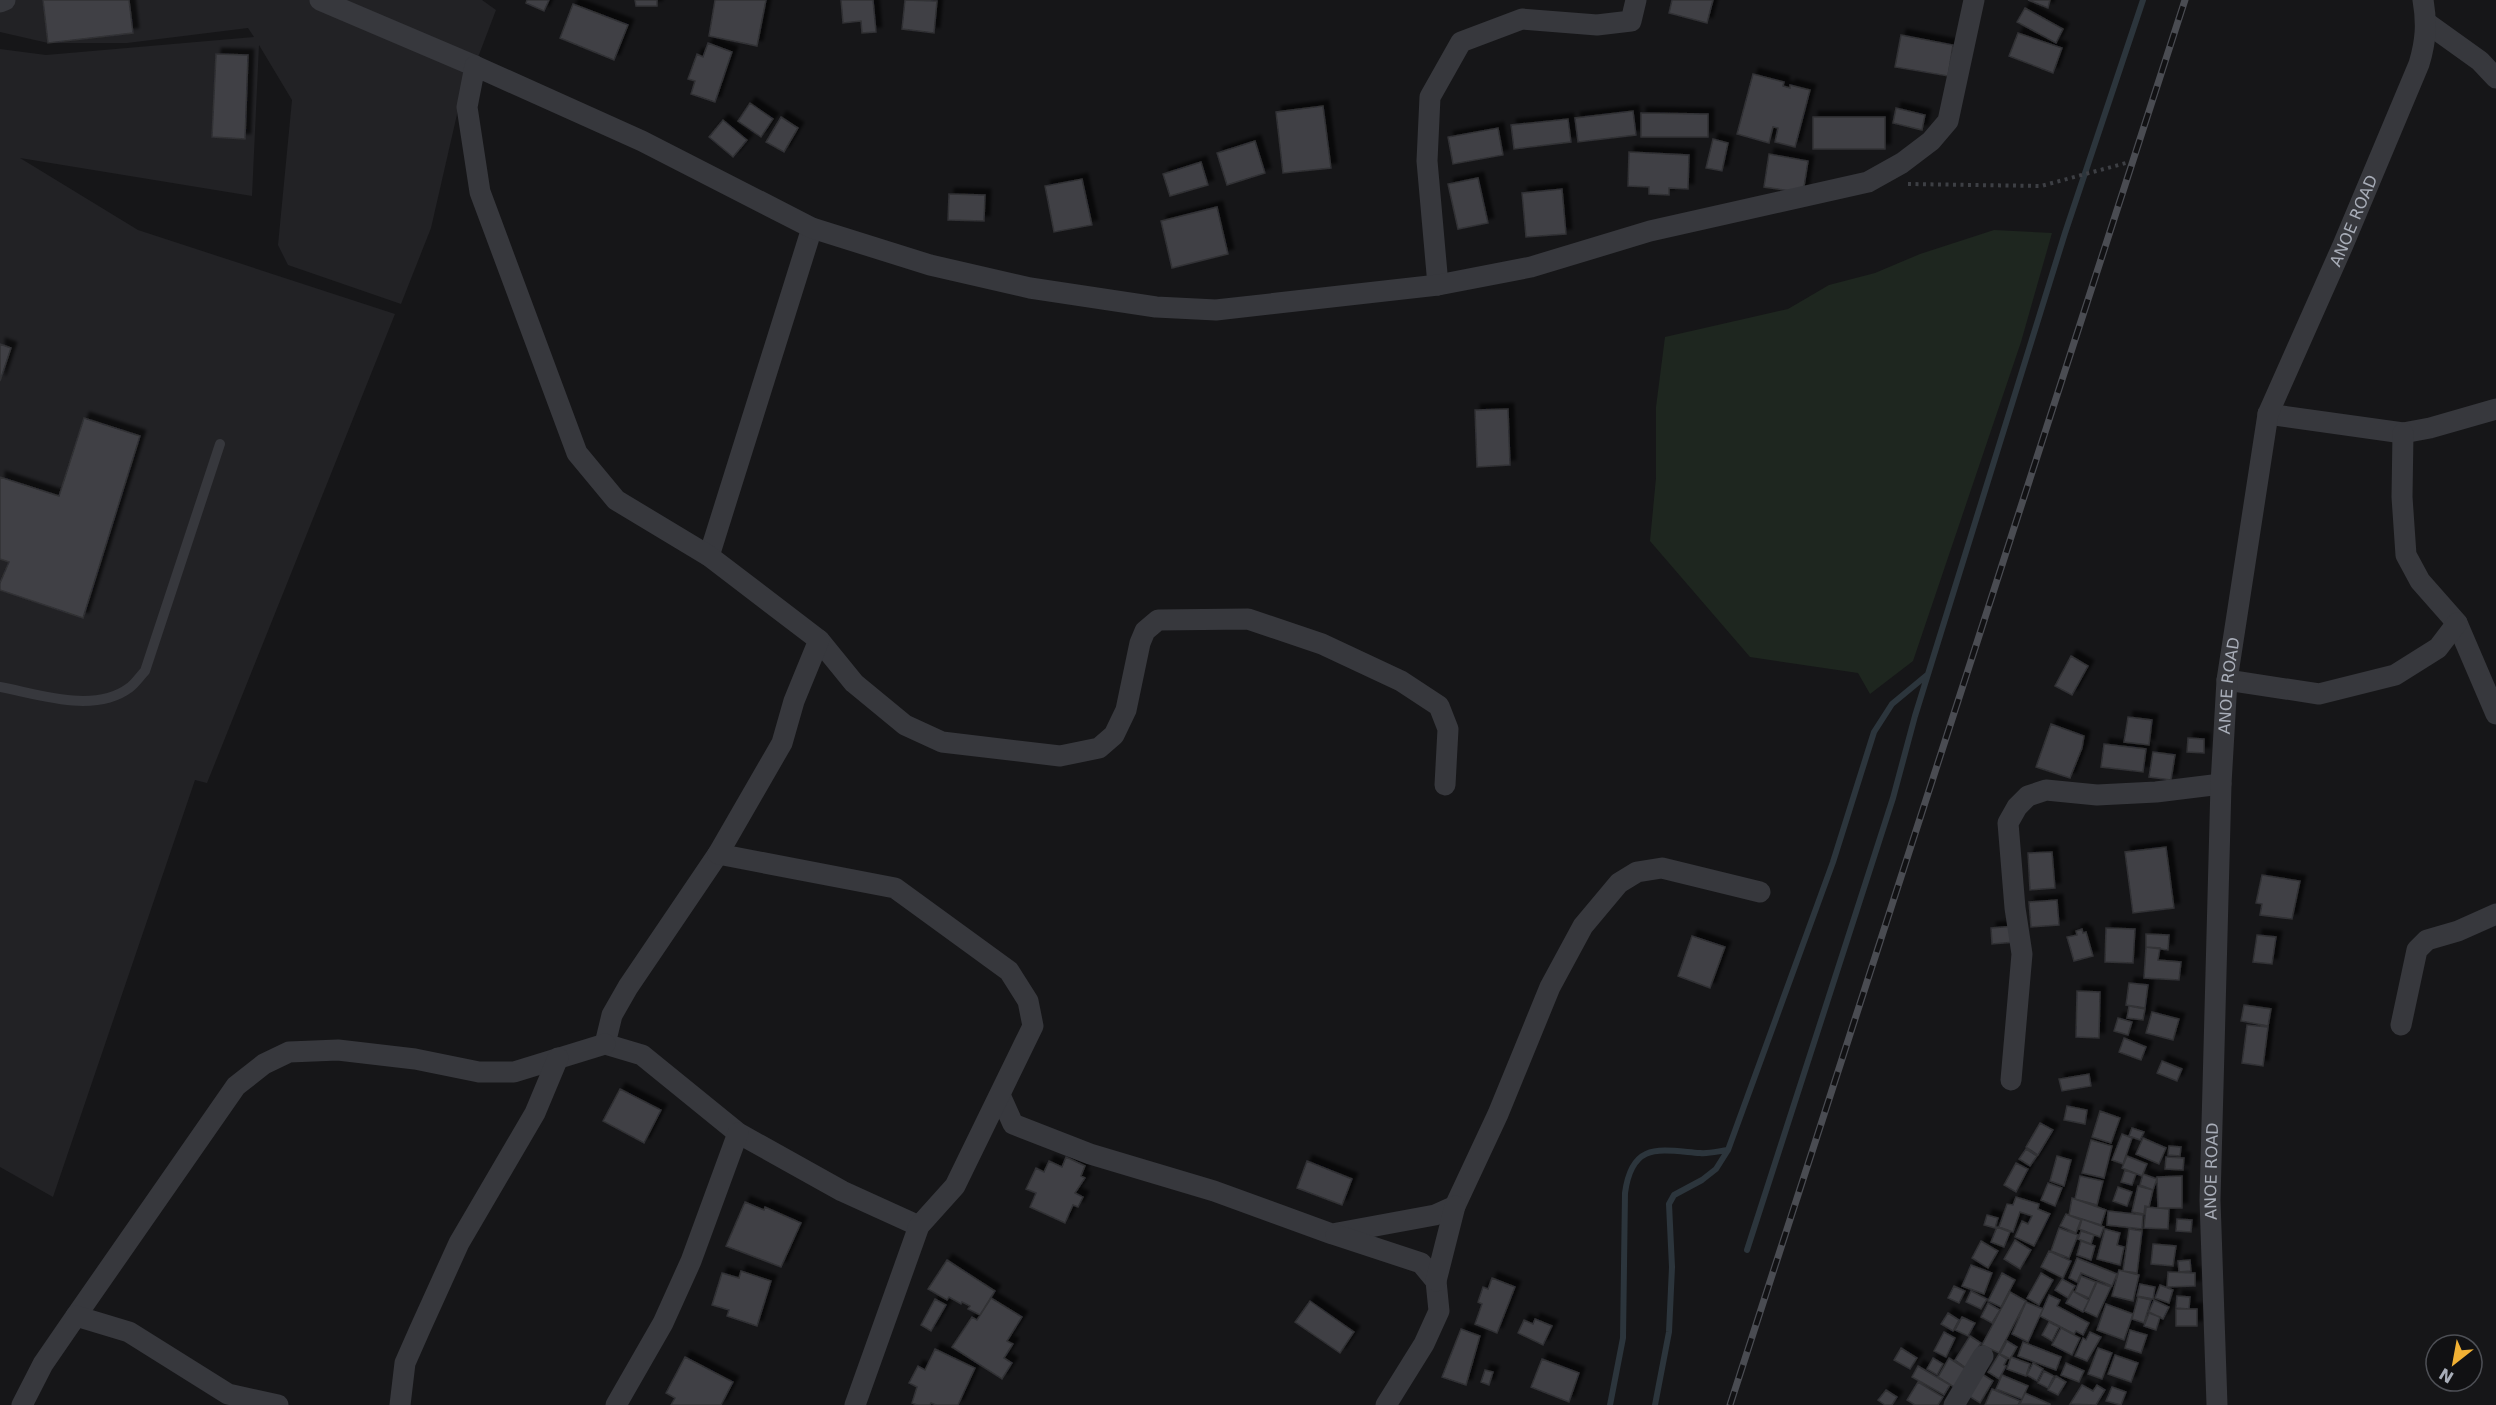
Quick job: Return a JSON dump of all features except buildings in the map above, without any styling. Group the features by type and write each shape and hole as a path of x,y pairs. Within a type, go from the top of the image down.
{"street":[{"path":"0,2 5,0"},
{"path":"320,0 642,141 812,228 930,265 1030,288 1156,307 1216,310 1438,285 1531,267 1650,231 1868,182 1902,163 1931,141 1948,121 1974,0"},
{"path":"1438,285 1427,161 1431,98 1461,42 1522,19 1597,25 1631,21 1636,0"},
{"name":"ANOE ROAD","path":"2217,1405 2210,1200 2221,784 2227,680 2268,414 2343,245 2419,64 2425,46 2427,23 2423,0"},
{"path":"2427,23 2480,61 2496,78"},
{"path":"475,66 467,107 480,192 577,453 616,500 709,556 819,640 854,683 905,725 942,742 1060,756 1100,748 1113,735 1126,710 1140,643 1145,631 1158,620 1248,619 1322,644 1401,681 1439,706 1448,729 1445,785"},
{"path":"709,556 812,228"},
{"path":"2268,414 2403,433 2430,428 2496,409"},
{"path":"2403,433 2402,497 2406,555 2420,581 2457,623 2496,714"},
{"path":"2227,680 2319,694 2394,675 2438,648 2457,623"},
{"path":"605,1044 612,1015 628,987 718,854 782,743 794,701 819,640"},
{"path":"2011,1080 2022,954 2015,908 2008,823 2017,807 2028,796 2046,790 2097,795 2156,792 2221,784"},
{"path":"718,854 895,888 1009,971 1028,1000 1033,1026 955,1186 919,1226 855,1405"},
{"path":"1386,1405 1424,1344 1439,1311 1436,1281 1455,1206 1498,1114 1550,987 1583,926 1619,883 1637,872 1662,868 1760,892"},
{"path":"2401,1025 2417,950 2427,940 2458,931 2496,914"},
{"path":"21,1405 44,1364 76,1316 236,1086 264,1064 289,1052 338,1050 415,1059 479,1072 513,1072 605,1044 642,1055 738,1133 842,1191 919,1226"},
{"path":"400,1405 405,1363 459,1243 535,1113 558,1058"},
{"path":"1000,1095 1013,1124 1090,1154 1214,1191 1332,1234 1421,1263 1436,1281"},
{"path":"616,1405 663,1323 692,1261 738,1133"},
{"path":"1332,1234 1435,1215 1455,1206"},
{"path":"76,1316 129,1332 228,1394 278,1405"},
{"path":"1954,1405 1983,1356"}],"lane":[{"path":"0,687 66,700 102,700 129,688 145,670 220,444"}],"path":[{"path":"1868,182 1930,186 2041,186 2126,163"}],"shaded area":[{"path":"0,0 482,0 496,10 458,110 431,228 401,304 288,265 278,245 292,100 259,45 252,196 20,158 138,230 395,314 207,783 195,780 53,1197 0,1167 0,49 46,55 254,37 248,28 127,43 48,43 0,32"},
{"path":"1994,230 2052,233 2021,342 1913,661 1870,694 1858,673 1750,657 1650,541 1656,478 1656,407 1665,337 1788,309 1829,285 1875,273 1920,254"}],"waterway":[{"path":"1747,1250 1893,798 1915,716 2065,233 2143,0"},
{"path":"1655,1405 1669,1332 1672,1267 1669,1204 1674,1195 1702,1180 1716,1169 1728,1150 1833,862 1874,732 1892,704 1927,675"},
{"path":"1610,1405 1623,1338 1625,1193 1634,1164 1650,1152 1710,1153 1728,1150"}],"railway":[{"path":"1730,1405 2185,0"}]}
